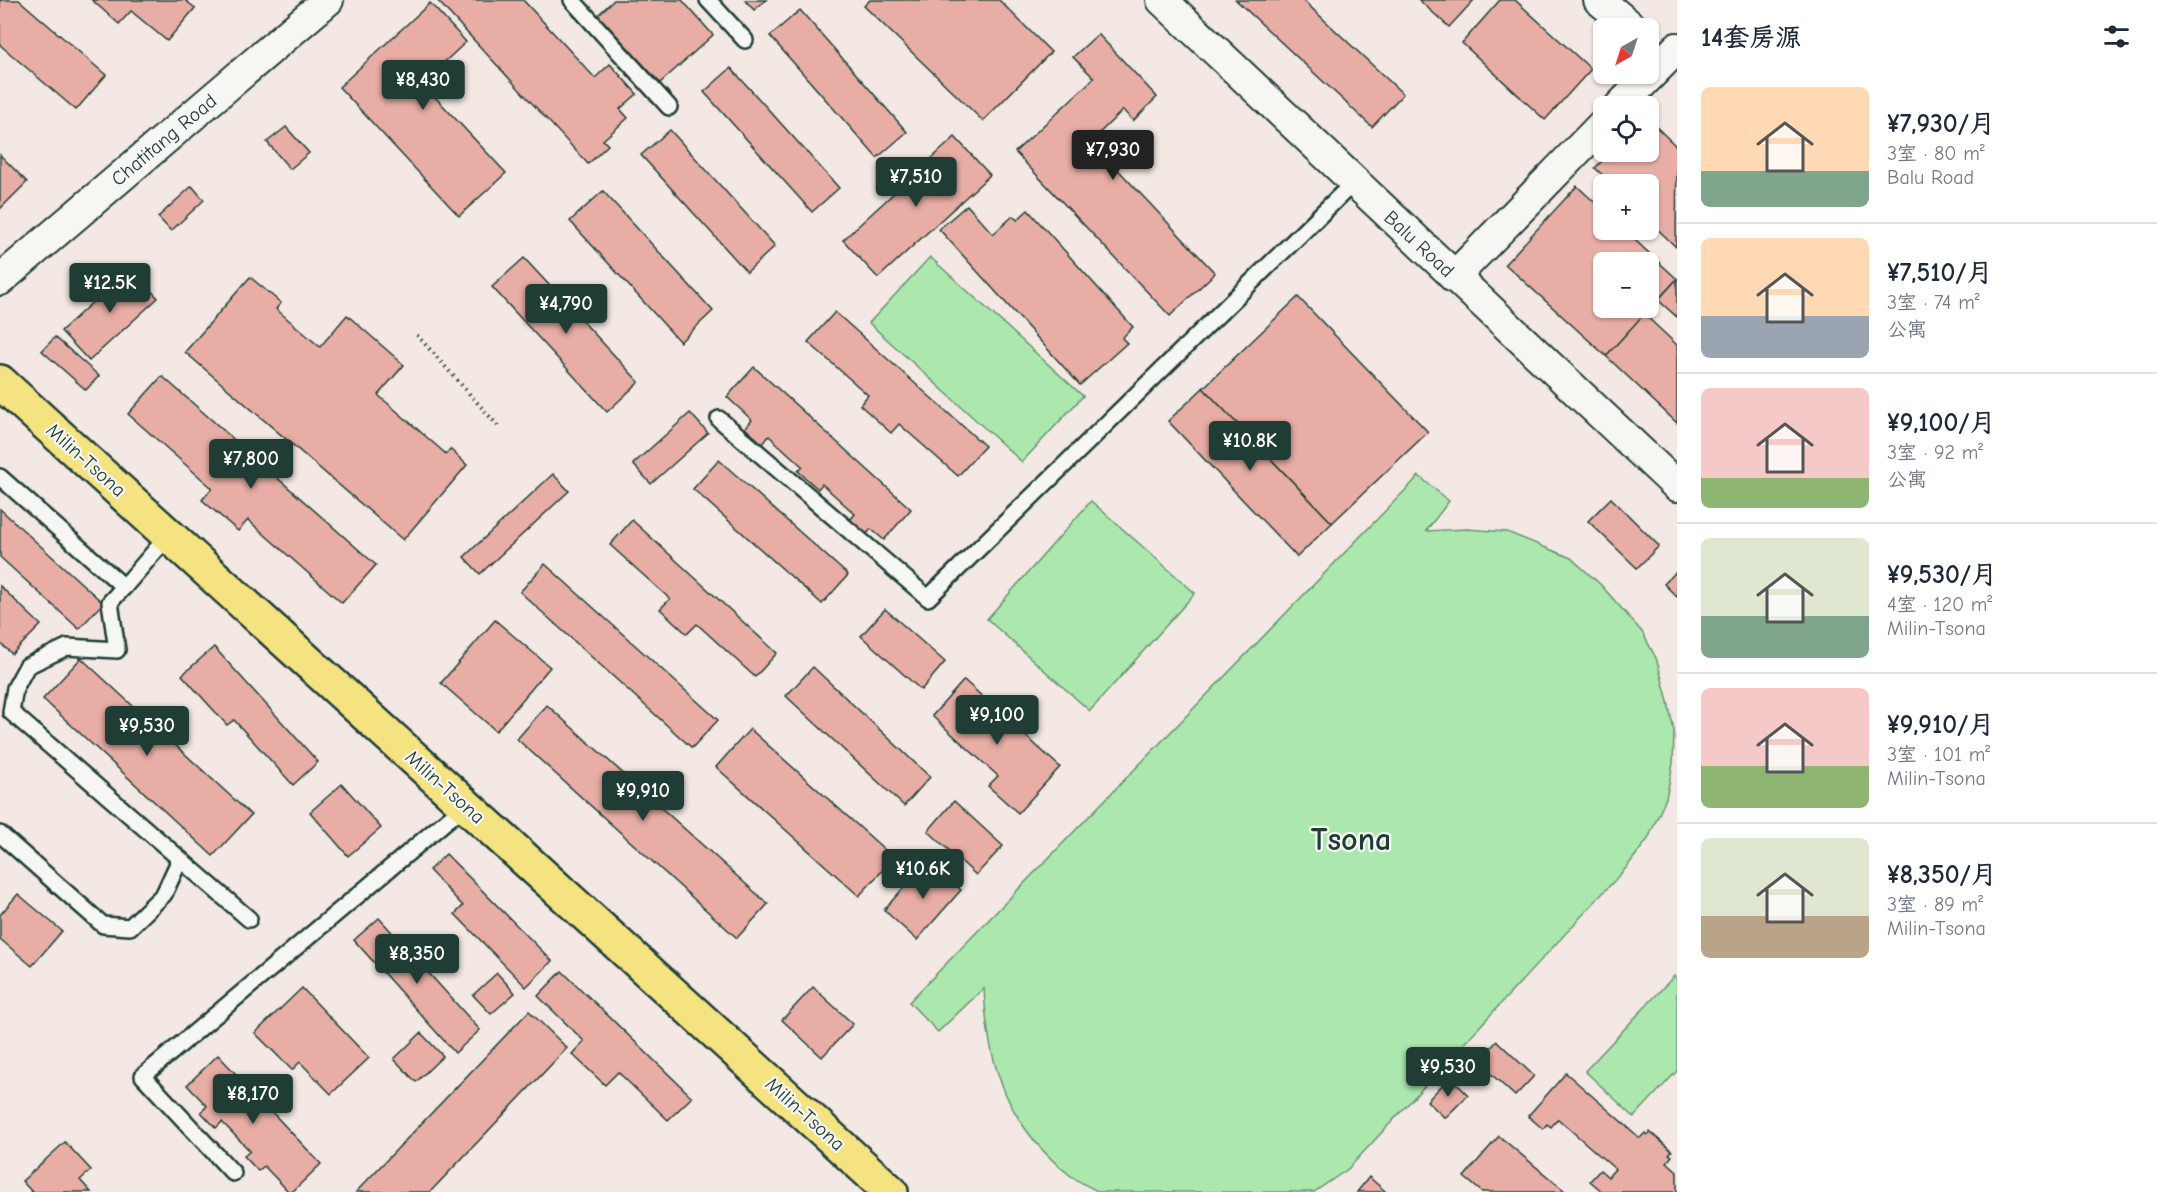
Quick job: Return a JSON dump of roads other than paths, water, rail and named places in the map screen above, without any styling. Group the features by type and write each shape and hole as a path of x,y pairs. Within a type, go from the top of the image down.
{"highway":[{"name":"Milin-Tsona","path":"0,382 891,1192"}],"street":[{"name":"Chatitang Road","path":"0,280 328,0"},
{"name":"Balu Road","path":"1162,0 1677,486"},
{"path":"1599,0 1621,18"},
{"path":"1629,96 1667,54"},
{"path":"1454,277 1593,134"}],"lane":[{"path":"572,0 669,107"},
{"path":"708,0 745,40"},
{"path":"719,419 928,598 1354,182"},
{"path":"0,477 124,587"},
{"path":"168,536 110,602 117,650 67,647 27,666 15,688 6,714 180,859 249,920"},
{"path":"233,1173 143,1076 465,805"},
{"path":"0,834 102,925 130,927 164,894 180,859"}],"district":[{"name":"Tsona","path":"1351,839"}]}
